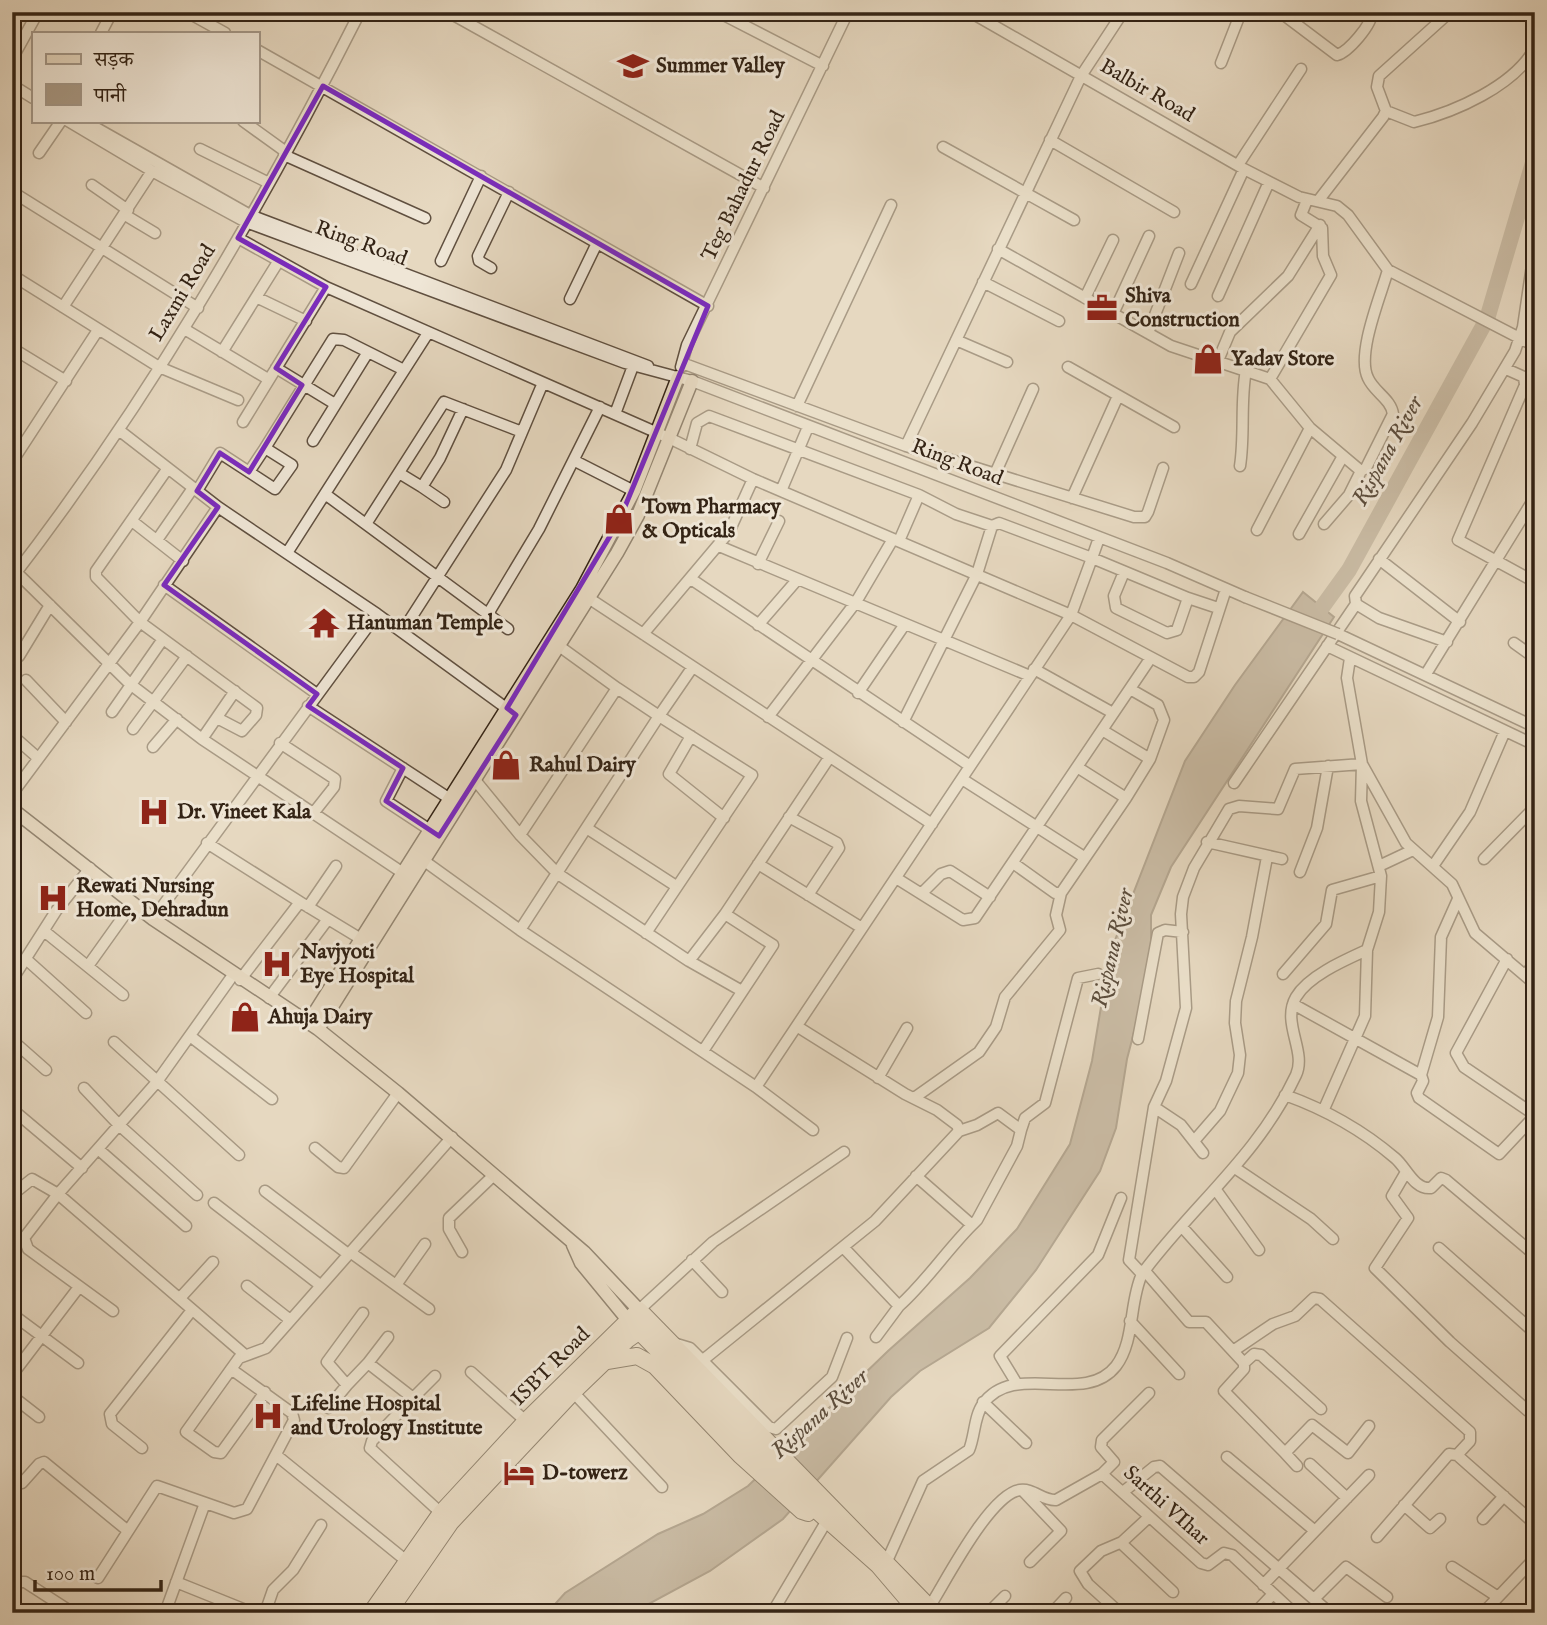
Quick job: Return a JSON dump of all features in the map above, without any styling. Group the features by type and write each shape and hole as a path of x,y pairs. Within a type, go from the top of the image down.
{"highway":[{"path":"633,1314 652,1322 817,1507 928,1611"},
{"path":"633,1314 638,1332 692,1367"},
{"name":"ISBT Road","path":"371,1613 409,1563 441,1513 531,1427 633,1314"},
{"path":"388,1613 452,1522 531,1427 652,1322"},
{"path":"604,1361 624,1355 637,1356 654,1366 740,1455 817,1507 887,1561 928,1611"}],"main road":[{"path":"313,1026 423,860 450,799 559,646 590,599 638,515 664,436 678,377"},
{"path":"313,1026 361,939 403,873 475,780 511,711 582,589 692,381"},
{"path":"14,814 90,868 153,919 237,978 313,1026 398,1093 452,1137 572,1244 581,1263 633,1314"}],"street":[{"path":"12,59 38,12"},
{"path":"102,32 112,12"},
{"path":"187,12 221,32"},
{"name":"Laxmi Road","path":"14,572 120,431 186,330 323,86 360,12"},
{"path":"448,12 764,188"},
{"path":"718,12 823,66"},
{"name":"Teg Bahadur Road","path":"678,377 687,345 848,12"},
{"name":"Balbir Road","path":"970,12 1269,182 1313,201 1343,210 1388,270 1535,346"},
{"path":"906,446 1081,76 1124,12"},
{"path":"1221,63 1241,12"},
{"path":"1280,12 1337,55 1345,52 1370,21 1371,12"},
{"path":"1385,111 1377,87 1379,76 1450,12"},
{"path":"1385,111 1414,122 1474,99 1511,78 1535,48"},
{"path":"259,51 708,306"},
{"path":"1191,284 1241,167 1301,69"},
{"path":"12,77 32,89"},
{"path":"12,85 32,98"},
{"path":"1270,379 1281,356 1330,279 1331,272 1323,253 1324,233 1320,225 1301,215 1385,111"},
{"path":"39,153 60,122"},
{"name":"Ring Road","path":"70,122 152,171 248,218 633,366 692,381 1099,538 1338,634 1535,727"},
{"name":"Ring Road","path":"86,122 248,218 628,356 654,370"},
{"path":"244,122 285,153 425,218"},
{"path":"1050,140 1174,212"},
{"path":"943,147 1074,220"},
{"path":"200,149 269,183"},
{"path":"63,307 103,250 152,171"},
{"path":"441,261 481,176"},
{"path":"1218,296 1269,182"},
{"path":"92,185 155,233"},
{"path":"491,268 479,261 478,256 509,192"},
{"path":"19,196 198,308"},
{"path":"797,406 891,205"},
{"path":"1217,363 1230,332 1288,276 1320,225"},
{"path":"1113,314 1149,236"},
{"path":"238,238 326,287 542,385 600,407 780,491 1071,615 1183,676 1194,677 1199,672 1226,589"},
{"path":"1085,298 1113,240"},
{"path":"570,299 597,243"},
{"path":"1234,783 1356,604 1355,596 1506,369 1517,339 1535,245"},
{"path":"998,249 1183,352 1270,379 1310,428 1360,470"},
{"path":"1148,333 1179,254"},
{"path":"222,352 278,262"},
{"path":"1324,524 1349,495 1360,470 1366,468 1393,414 1391,405 1368,379 1365,361 1388,270"},
{"path":"12,275 159,368 238,400"},
{"path":"983,282 1059,321"},
{"path":"243,422 326,287"},
{"path":"258,298 306,321"},
{"path":"12,462 16,449 66,381 98,330"},
{"path":"186,330 268,379"},
{"path":"287,553 428,333"},
{"path":"248,472 333,339 344,340 404,370"},
{"path":"956,340 1007,362"},
{"path":"12,348 66,381"},
{"path":"313,441 368,352"},
{"path":"682,363 906,446 1134,517 1145,517 1163,468"},
{"path":"615,414 633,366"},
{"path":"1068,367 1174,427"},
{"path":"276,368 335,404"},
{"path":"1506,369 1524,377 1525,385 1487,479 1458,536 1461,543 1535,582"},
{"path":"1240,466 1244,443 1242,397 1246,370"},
{"path":"402,632 506,470 542,385"},
{"path":"995,474 1033,389"},
{"path":"1072,498 1118,396"},
{"path":"366,524 444,402 522,432"},
{"path":"488,614 539,529 600,407"},
{"path":"422,486 440,458 463,409"},
{"path":"690,449 697,423 709,416 919,495 956,514 992,526 999,523 1218,608"},
{"path":"780,491 808,427"},
{"path":"1257,530 1310,428"},
{"path":"120,431 218,507 377,614 511,711"},
{"path":"157,540 220,453 275,489 292,465 265,447"},
{"path":"1299,534 1342,456"},
{"path":"575,461 634,491"},
{"path":"168,468 95,574 97,580 140,622 255,706 256,715 240,732 217,718"},
{"path":"399,473 444,502"},
{"path":"643,634 719,546 734,523 753,479"},
{"path":"325,494 508,629"},
{"path":"768,717 813,662 856,602 896,540 919,495"},
{"path":"1426,674 1533,504"},
{"path":"12,794 140,622 218,507"},
{"path":"132,521 183,561"},
{"path":"758,564 779,521"},
{"path":"903,722 946,641 977,574 992,526"},
{"path":"756,1087 1071,615 1099,538"},
{"path":"719,546 946,641 1032,673 1113,713"},
{"path":"1379,559 1460,622"},
{"path":"14,572 130,684 202,739 256,776 315,811 403,873"},
{"path":"1124,572 1114,596 1114,604 1167,633 1177,630 1188,598"},
{"path":"691,579 970,766"},
{"path":"758,625 797,580"},
{"path":"164,585 317,694"},
{"path":"590,599 932,824"},
{"path":"1356,604 1379,618 1447,642"},
{"path":"19,656 50,605"},
{"path":"153,919 377,614"},
{"path":"858,692 905,624"},
{"path":"111,712 163,639"},
{"path":"1514,643 1535,658"},
{"path":"559,646 659,716 751,772 751,779 646,933"},
{"path":"1327,646 1412,684 1535,745"},
{"path":"133,729 155,703 187,656"},
{"path":"1324,1109 1365,1016 1367,950 1379,912 1380,871 1361,801 1362,764 1347,678 1350,658"},
{"path":"896,878 967,922 975,918 1150,659"},
{"path":"520,930 692,667"},
{"path":"26,680 66,722"},
{"path":"520,835 617,688"},
{"path":"914,1098 979,1052 996,1027 1005,997 1060,930 1056,915 1061,893 1150,759 1163,726 1164,715 1158,705 1130,689"},
{"path":"202,739 235,691"},
{"path":"308,706 450,799"},
{"path":"153,747 177,719"},
{"path":"1102,730 1150,759"},
{"path":"1433,866 1470,812 1504,731"},
{"path":"12,735 38,758"},
{"path":"691,736 669,774 724,817"},
{"path":"280,743 335,779 334,787 315,811"},
{"path":"689,961 725,914 829,758"},
{"path":"1244,1363 1206,1322 1189,1322 1143,1272 1129,1263 1154,1107 1166,1081 1186,1009 1183,897 1207,842 1229,808 1239,806 1278,809 1295,769 1362,764"},
{"path":"1362,764 1413,850 1452,884 1475,933 1535,984"},
{"path":"1300,872 1319,822 1328,766"},
{"path":"1077,767 1126,798"},
{"path":"403,768 386,801 434,833"},
{"path":"961,779 1084,858"},
{"path":"475,780 520,835 558,874 689,961 742,991"},
{"path":"1484,859 1535,807"},
{"path":"789,817 837,843 839,848 808,895"},
{"path":"588,829 677,886"},
{"path":"207,842 361,939"},
{"path":"1207,842 1282,859"},
{"path":"1283,974 1325,924 1332,890 1380,871 1413,850"},
{"path":"1194,1141 1220,1111 1238,1073 1240,1055 1235,1023 1236,1002 1267,857"},
{"path":"423,860 520,930 704,1051 813,1130"},
{"path":"1013,863 1055,893 1061,893"},
{"path":"758,864 862,928"},
{"path":"113,1311 24,1244 28,1231 156,1083 237,978 336,866"},
{"path":"14,973 27,960 44,931 90,868"},
{"path":"922,893 941,874 950,872 990,897"},
{"path":"1458,899 1441,937 1438,1017 1421,1075 1423,1081 1417,1093 1419,1098 1494,1154 1503,1151 1531,1120 1532,1113 1464,1067 1455,1054 1507,959"},
{"path":"88,966 133,903"},
{"path":"704,1051 773,944 725,914"},
{"path":"269,998 328,919"},
{"path":"1138,1039 1158,933 1165,930 1182,932"},
{"path":"44,931 123,995"},
{"path":"887,1561 923,1481 969,1450 984,1402 1017,1384 1088,1383 1098,1380 1115,1366 1121,1357 1134,1293 1143,1272 1235,1168 1259,1138 1286,1095 1299,1066 1291,1020 1293,1004 1311,981 1367,950"},
{"path":"27,960 86,1013"},
{"path":"1525,975 1535,963"},
{"path":"876,1337 899,1306 923,1284 949,1248 972,1225 1017,1146 1025,1118 1045,1103 1078,978 1098,974"},
{"path":"1293,1004 1421,1075"},
{"path":"798,1027 878,1078 937,1110 957,1125 959,1131"},
{"path":"878,1078 907,1028"},
{"path":"190,1036 272,1099"},
{"path":"12,1040 46,1070"},
{"path":"114,1042 239,1156"},
{"path":"84,1088 119,1125 197,1195"},
{"path":"315,1148 338,1167 344,1168 398,1093"},
{"path":"1286,1095 1324,1109 1353,1125 1396,1158 1406,1172 1426,1189 1440,1178 1446,1180 1533,1251"},
{"path":"1154,1107 1181,1125 1203,1153"},
{"path":"12,1109 82,1168"},
{"path":"847,1338 832,1377 776,1429 769,1427 692,1367 875,1221 959,1131 998,1113 1021,1130"},
{"path":"265,1392 224,1451 214,1452 186,1432 231,1369 245,1354 266,1348 452,1137"},
{"path":"98,1149 186,1226"},
{"path":"633,1314 730,1228 844,1152"},
{"path":"1235,1168 1311,1219 1333,1239"},
{"path":"1406,1172 1392,1196 1408,1218 1375,1268 1450,1342 1528,1411"},
{"path":"462,1252 449,1229 449,1218 494,1175"},
{"path":"916,1176 972,1225"},
{"path":"12,1195 32,1179 58,1194 245,1354"},
{"path":"1216,1190 1259,1250"},
{"path":"265,1191 429,1309"},
{"path":"1017,1384 1000,1356 1103,1249 1121,1198"},
{"path":"214,1203 320,1285"},
{"path":"1183,1228 1227,1276"},
{"path":"396,1284 425,1244"},
{"path":"843,1247 899,1306"},
{"path":"1439,1248 1535,1334"},
{"path":"692,1260 722,1292"},
{"path":"180,1298 213,1262"},
{"path":"247,1286 289,1319"},
{"path":"12,1375 79,1287"},
{"path":"1233,1351 1273,1324 1296,1316 1314,1298 1320,1299 1470,1432 1470,1441 1457,1455"},
{"path":"142,1448 111,1424 110,1414 192,1310"},
{"path":"347,1385 327,1362 363,1313"},
{"path":"12,1314 78,1363"},
{"path":"1130,1321 1179,1374"},
{"path":"328,1408 388,1336"},
{"path":"1297,1466 1224,1391 1244,1368 1244,1363 1254,1354 1261,1355 1321,1409"},
{"path":"368,1363 413,1398"},
{"path":"98,1578 157,1486 233,1513 245,1513 292,1426 294,1416 231,1369"},
{"path":"471,1372 531,1427"},
{"path":"435,1376 372,1441 370,1448 441,1513"},
{"path":"573,1392 662,1488"},
{"path":"1102,1474 1114,1462 1101,1447 1102,1440 1149,1393"},
{"path":"12,1396 39,1417"},
{"path":"984,1402 1026,1443"},
{"path":"1285,1453 1314,1425 1348,1452 1369,1426"},
{"path":"275,1455 409,1563"},
{"path":"1377,1537 1446,1455 1457,1455 1535,1524"},
{"path":"1227,1457 1315,1531"},
{"path":"12,1479 23,1483 39,1464 44,1462 128,1531"},
{"path":"1310,1464 1347,1498"},
{"path":"1123,1492 1154,1467 1160,1466 1330,1613"},
{"name":"Sarthi VIhar","path":"1022,1490 1056,1500 1102,1474 1203,1564 1208,1565 1228,1553 1294,1613"},
{"path":"1264,1585 1369,1475"},
{"path":"928,1611 986,1517 1013,1492 1022,1490 1061,1531 1030,1562"},
{"path":"1483,1519 1504,1496"},
{"path":"165,1613 205,1503"},
{"path":"1404,1505 1430,1528 1440,1520"},
{"path":"772,1613 817,1507"},
{"path":"1120,1613 1079,1573 1096,1555 1121,1543 1149,1517"},
{"path":"265,1613 273,1590 293,1570 321,1525"},
{"path":"1121,1543 1173,1592"},
{"path":"1483,1613 1535,1558"},
{"path":"1314,1599 1346,1567 1387,1597"},
{"path":"1452,1567 1498,1597"},
{"path":"176,1581 253,1613"},
{"path":"12,1592 19,1582 25,1582 73,1613"},
{"path":"1255,1613 1273,1594"},
{"path":"988,1613 1005,1596"},
{"path":"1052,1613 1066,1598"}],"highlighted area":[{"path":"323,86 708,306 619,521 507,708 516,715 439,836 386,801 403,768 308,706 317,694 164,585 218,507 197,491 220,453 249,472 302,385 276,368 326,287 238,238"}],"water":[{"path":"1303,592 1334,617 1171,867 1151,915 1151,967 1127,1059 1116,1128 1100,1171 1036,1270 989,1328 920,1371 891,1397 783,1519 710,1571 632,1613 547,1613 565,1593 658,1534 703,1514 748,1486 888,1351 970,1278 1017,1229 1070,1144 1092,1061 1110,953 1185,761 1235,685"}],"waterway":[{"name":"Rispana River","path":"1310,624 1349,570 1487,319 1535,156"}],"place":[{"name":"Summer Valley","path":"633,66"},
{"name":"Shiva Construction","path":"1102,308"},
{"name":"Yadav Store","path":"1208,359"},
{"name":"Town Pharmacy & Opticals","path":"619,519"},
{"name":"Hanuman Temple","path":"324,623"},
{"name":"Rahul Dairy","path":"506,765"},
{"name":"Dr. Vineet Kala","path":"154,812"},
{"name":"Rewati Nursing Home, Dehradun","path":"53,898"},
{"name":"Navjyoti Eye Hospital","path":"277,964"},
{"name":"Ahuja Dairy","path":"245,1017"},
{"name":"Lifeline Hospital and Urology Institute","path":"268,1416"},
{"name":"D-towerz","path":"519,1473"}]}
